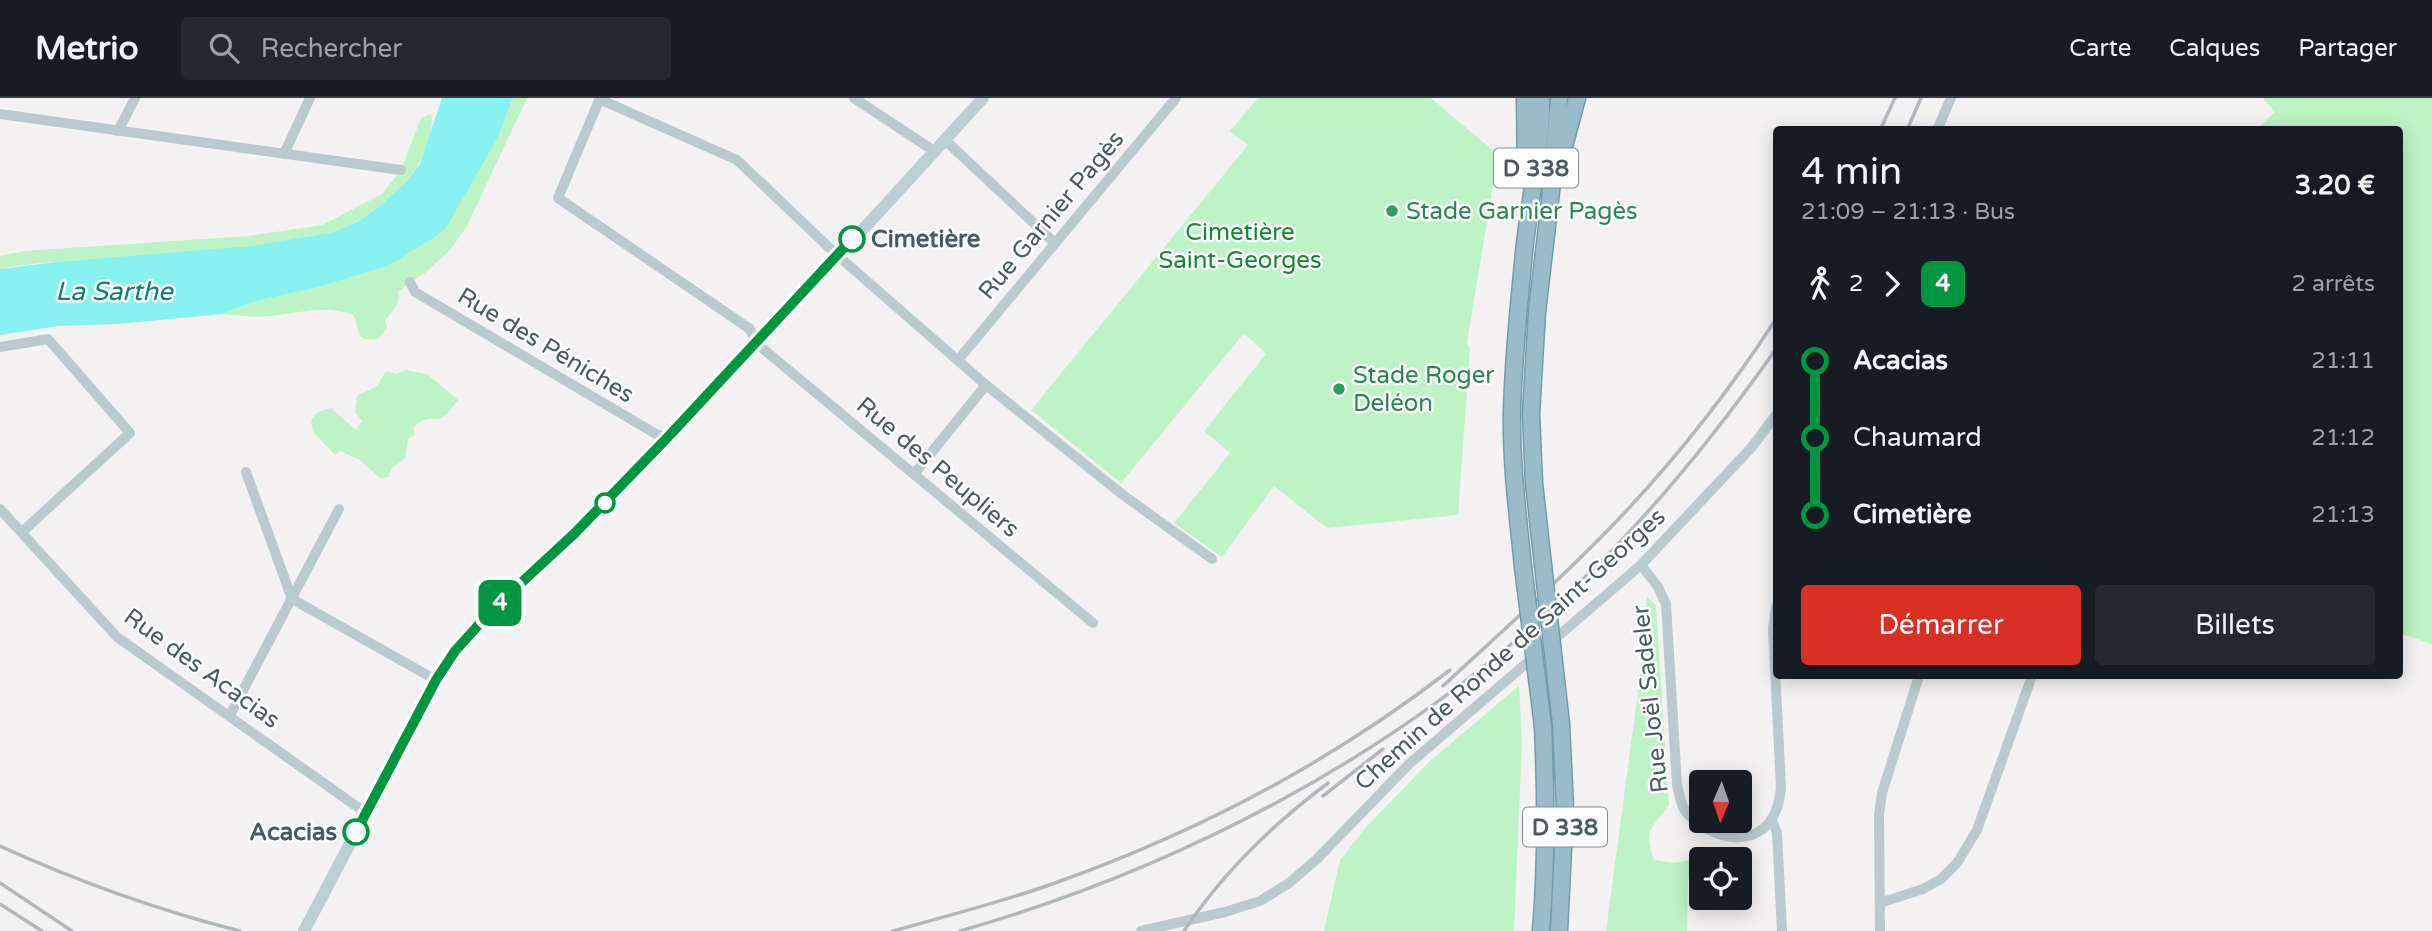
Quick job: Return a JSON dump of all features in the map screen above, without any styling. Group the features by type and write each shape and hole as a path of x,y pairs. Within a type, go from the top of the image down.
{"highway":[{"name":"D 338","path":"1525,98 1525,238"},
{"name":"D 338","path":"1541,98 1535,182 1525,238 1515,345 1512,414 1514,485 1543,726 1546,811 1542,931"},
{"name":"D 338","path":"1559,98 1537,312 1531,414 1534,483 1561,724 1565,808 1559,931"},
{"name":"D 338","path":"1551,192 1577,98"}],"main road":[{"path":"304,931 436,680 455,651 494,608 575,533 667,438 983,98"}],"street":[{"path":"118,131 135,98"},
{"path":"284,154 310,98"},
{"path":"854,98 933,151"},
{"name":"Rue Garnier Pagès","path":"958,360 1176,98"},
{"path":"1939,126 1951,98"},
{"path":"599,99 737,160 837,256 986,385 1123,495 1212,559"},
{"name":"Rue des Peupliers","path":"599,99 558,198 750,329 756,343 1093,623"},
{"path":"0,114 401,170"},
{"path":"944,141 1055,243"},
{"name":"Rue des Péniches","path":"410,282 415,292 667,438"},
{"path":"0,347 48,339 130,433 22,532"},
{"path":"914,474 986,385"},
{"name":"Chemin de Ronde de Saint-Georges","path":"1141,931 1261,901 1289,883 1409,764 1641,565 1751,448 1773,419"},
{"path":"246,472 292,600 436,680"},
{"name":"Rue des Acacias","path":"0,509 117,637 366,813"},
{"path":"230,715 339,509"},
{"name":"Rue Joël Sadeler","path":"1641,565 1658,587 1666,604 1677,785 1683,808 1699,825 1728,837 1744,838 1756,834 1772,820"},
{"path":"1776,679 1781,788 1779,807 1772,820 1777,833 1782,931"},
{"path":"1880,931 1879,814 1882,793 1918,679"},
{"path":"1880,903 1923,889 1941,879 1957,863 1977,830 2031,679"}],"green space":[{"path":"513,98 527,98 467,226 451,249 425,273 398,292 397,304 385,321 387,328 378,339 361,337 353,315 332,310 265,317 222,314 256,301 315,288 388,266 432,239 498,137"},
{"name":"Cimetière Saint-Georges","path":"1258,98 1431,98 1498,155 1467,343 1470,348 1458,515 1327,528 1274,486 1222,557 1174,523 1230,453 1204,431 1266,354 1244,333 1121,483 1031,410 1248,145 1230,131"},
{"path":"2263,98 2432,98 2432,644 2403,634 2403,126 2259,126 2275,112"},
{"path":"430,114 430,136 413,173 384,204 367,216 330,233 306,239 225,249 50,262 0,269 0,256 24,251 249,236 322,225 382,194 401,170 421,118"},
{"path":"406,370 427,374 458,400 440,419 425,420 413,428 415,435 408,439 405,458 391,469 388,477 380,478 360,460 340,451 335,455 313,432 311,420 318,412 331,408 356,430 362,421 355,411 357,396 377,386 386,371 396,374"},
{"path":"1647,597 1656,605 1669,805 1651,830 1649,842 1654,860 1673,863 1689,861 1687,931 1606,931 1641,669"},
{"path":"1519,686 1522,743 1514,931 1324,931 1340,860 1368,825 1430,761"}],"water":[{"name":"La Sarthe","path":"442,98 513,98 498,137 446,228 388,266 315,288 256,301 222,314 118,324 58,326 0,335 0,269 251,246 331,233 357,222 378,208 406,182 420,164"}],"railway":[{"path":"1882,126 1895,98"},
{"path":"1909,126 1921,98"},
{"path":"1443,686 1569,569 1633,504 1698,427 1739,374 1773,323"},
{"path":"960,931 1123,875 1202,840 1279,801 1354,758 1426,710 1495,658 1560,601 1619,543 1701,449 1773,353"},
{"path":"893,931 995,903 1055,883 1159,842 1211,818 1310,765 1405,704 1450,670"},
{"path":"1323,796 1383,749"},
{"path":"1184,931 1232,869 1287,816 1328,783"},
{"path":"0,846 118,894 240,931"},
{"path":"0,883 72,931"},
{"path":"0,904 42,931"}],"bus line":[{"name":"4","path":"356,832 436,680 455,651 494,608 575,533 667,438 852,239"}],"place":[{"name":"Stade Garnier Pagès","path":"1392,211"},
{"name":"Cimetière","path":"852,239"},
{"name":"Stade Roger Deléon","path":"1339,389"},
{"name":"Acacias","path":"356,832"}]}
